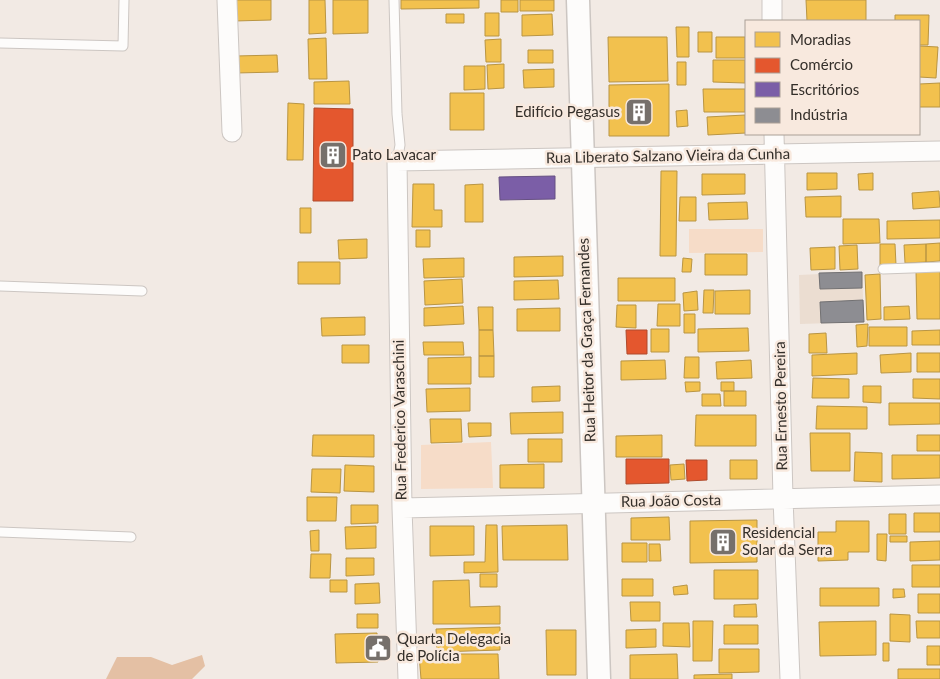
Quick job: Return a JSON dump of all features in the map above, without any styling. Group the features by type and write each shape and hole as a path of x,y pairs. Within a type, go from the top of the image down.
{"street":[{"path":"227,0 232,132"},
{"name":"Rua Heitor da Graça Fernandes","path":"578,0 598,679"},
{"path":"772,0 772,20"},
{"name":"Rua Ernesto Pereira","path":"774,135 783,498 790,679"},
{"name":"Rua Liberato Salzano Vieira da Cunha","path":"397,161 940,151"},
{"name":"Rua Frederico Varaschini","path":"397,161 402,508 408,679"},
{"name":"Rua João Costa","path":"402,508 940,495"}],"lane":[{"path":"0,43 122,46 124,0"},
{"path":"394,0 397,114 400,145 397,161"},
{"path":"883,269 940,267"},
{"path":"0,286 142,291"},
{"path":"0,532 131,537"}],"shaded area":[{"path":"689,229 763,229 763,252 689,253"},
{"path":"862,272 864,322 800,324 799,275"},
{"path":"491,442 493,488 421,489 421,445"},
{"path":"202,655 205,666 192,679 106,679 117,657 151,657 172,665"}],"building: Moradias":[{"path":"234,0 271,0 271,20 235,21"},
{"path":"309,0 325,0 326,33 309,34"},
{"path":"333,0 368,0 368,33 333,34"},
{"path":"401,0 479,0 479,8 401,9"},
{"path":"501,0 518,0 518,12 501,12"},
{"path":"520,0 554,0 554,11 520,11"},
{"path":"806,0 866,0 866,20 807,20"},
{"path":"485,13 499,13 499,36 485,36"},
{"path":"446,14 464,14 464,23 446,23"},
{"path":"552,14 553,35 522,36 522,15"},
{"path":"895,15 929,15 928,45 920,45 920,20 895,20"},
{"path":"676,27 689,27 689,57 677,57"},
{"path":"698,32 712,32 712,52 698,52"},
{"path":"608,37 667,37 668,81 609,82"},
{"path":"716,37 745,37 745,58 716,58"},
{"path":"326,38 327,79 309,79 308,39"},
{"path":"501,39 501,62 486,62 485,40"},
{"path":"920,46 938,47 936,78 920,77"},
{"path":"528,50 553,50 553,63 528,63"},
{"path":"277,55 278,72 236,73 236,56"},
{"path":"713,60 745,60 745,83 713,82"},
{"path":"677,62 686,62 686,85 677,85"},
{"path":"504,64 504,88 488,89 487,65"},
{"path":"464,66 485,66 485,89 464,90"},
{"path":"554,69 554,87 524,88 523,70"},
{"path":"349,81 350,104 314,104 314,82"},
{"path":"940,83 940,107 920,107 920,84"},
{"name":"Edifício Pegasus","path":"669,84 669,136 609,136 609,85"},
{"path":"703,89 745,89 745,112 704,112"},
{"path":"450,93 484,93 484,130 450,130"},
{"path":"288,103 304,104 303,160 287,160"},
{"path":"687,110 688,126 677,127 676,111"},
{"path":"745,115 745,133 708,135 707,117"},
{"path":"661,171 677,171 676,256 660,256"},
{"path":"807,173 837,173 837,189 807,190"},
{"path":"873,173 873,190 859,190 858,174"},
{"path":"702,174 745,174 745,194 702,195"},
{"path":"413,184 434,184 434,210 442,210 442,227 412,227"},
{"path":"483,184 483,222 465,222 465,185"},
{"path":"939,191 940,207 913,209 912,193"},
{"path":"841,196 841,217 806,217 805,197"},
{"path":"680,197 696,197 696,221 679,221"},
{"path":"747,202 748,219 709,220 708,203"},
{"path":"300,208 311,208 311,233 300,233"},
{"path":"843,219 879,219 880,243 843,244"},
{"path":"940,220 940,238 887,239 887,221"},
{"path":"416,230 430,230 430,247 416,247"},
{"path":"367,239 367,258 339,259 338,240"},
{"path":"940,243 940,261 926,262 926,244"},
{"path":"880,244 895,244 896,265 880,266"},
{"path":"926,244 926,262 905,263 904,245"},
{"path":"857,245 858,269 840,270 839,246"},
{"path":"835,247 835,269 811,270 810,248"},
{"path":"705,254 747,254 747,275 705,275"},
{"path":"563,256 563,276 514,277 514,257"},
{"path":"464,258 464,277 424,278 423,259"},
{"path":"683,258 692,259 691,272 682,272"},
{"path":"298,262 340,262 340,284 298,284"},
{"path":"940,270 940,319 917,319 916,271"},
{"path":"880,274 881,319 867,320 865,275"},
{"path":"618,278 675,278 675,301 618,301"},
{"path":"462,279 463,303 425,305 424,281"},
{"path":"558,280 559,299 514,300 514,281"},
{"path":"704,290 714,290 713,313 703,313"},
{"path":"750,290 750,314 715,314 715,291"},
{"path":"697,291 698,310 684,311 683,293"},
{"path":"658,304 680,304 680,326 657,326"},
{"path":"617,305 636,305 636,328 616,327"},
{"path":"463,306 464,324 424,326 424,308"},
{"path":"909,306 910,319 884,320 884,307"},
{"path":"478,307 493,307 493,330 479,330"},
{"path":"560,308 560,331 517,331 517,309"},
{"path":"684,314 695,314 695,333 684,333"},
{"path":"365,317 365,335 322,336 321,318"},
{"path":"868,324 867,346 857,347 856,325"},
{"path":"869,327 907,327 907,346 869,346"},
{"path":"748,328 749,351 698,352 698,329"},
{"path":"651,329 669,329 669,352 651,352"},
{"path":"479,330 493,330 494,356 479,356"},
{"path":"940,330 940,345 912,345 912,331"},
{"path":"826,333 827,353 809,353 809,334"},
{"path":"423,342 463,342 464,355 424,355"},
{"path":"342,345 369,345 369,363 342,363"},
{"path":"857,353 857,374 812,376 812,355"},
{"path":"911,353 911,372 881,373 880,355"},
{"path":"917,353 940,353 940,372 917,372"},
{"path":"479,356 494,356 494,377 479,377"},
{"path":"471,357 471,384 428,384 428,358"},
{"path":"685,357 699,357 699,378 684,378"},
{"path":"665,360 666,379 621,380 621,361"},
{"path":"751,360 752,378 717,379 716,362"},
{"path":"813,378 849,379 849,398 812,398"},
{"path":"913,379 940,379 940,399 913,398"},
{"path":"685,382 700,382 700,391 686,392"},
{"path":"721,382 734,382 734,391 721,391"},
{"path":"560,386 560,401 532,402 532,387"},
{"path":"863,386 881,386 881,403 863,402"},
{"path":"470,388 470,411 427,412 426,389"},
{"path":"724,391 746,391 746,406 724,406"},
{"path":"702,394 720,394 721,406 702,406"},
{"path":"889,403 940,403 940,424 889,425"},
{"path":"817,406 867,407 867,429 816,429"},
{"path":"563,412 563,433 511,434 510,413"},
{"path":"696,415 756,415 756,446 695,446"},
{"path":"430,419 461,419 462,442 431,443"},
{"path":"468,423 491,423 491,436 469,437"},
{"path":"810,433 850,433 850,471 811,471"},
{"path":"313,435 374,435 374,457 312,456"},
{"path":"662,435 662,457 616,457 616,436"},
{"path":"917,435 940,435 940,451 917,451"},
{"path":"528,439 562,439 562,462 528,462"},
{"path":"855,452 882,453 882,482 854,481"},
{"path":"892,455 940,455 940,478 892,479"},
{"path":"730,460 757,460 757,479 730,479"},
{"path":"544,464 544,488 500,488 500,465"},
{"path":"684,464 685,479 671,480 670,465"},
{"path":"345,465 374,466 374,492 344,491"},
{"path":"312,469 341,469 340,493 311,492"},
{"path":"307,497 337,497 336,521 307,521"},
{"path":"351,505 378,505 378,523 351,524"},
{"path":"914,513 940,513 940,532 914,532"},
{"path":"889,514 906,514 906,534 889,534"},
{"path":"669,517 670,540 631,540 631,518"},
{"name":"Residencial Solar da Serra","path":"757,520 757,562 690,563 690,521"},
{"path":"836,521 869,521 869,552 848,552 848,560 818,561 818,532 836,532"},
{"path":"486,525 497,525 498,572 464,573 464,562 485,562"},
{"path":"567,525 568,560 503,560 502,526"},
{"path":"376,526 376,548 346,549 345,527"},
{"path":"430,526 474,526 474,555 430,556"},
{"path":"319,530 319,551 311,551 310,531"},
{"path":"877,534 887,534 886,561 877,560"},
{"path":"890,536 907,536 907,542 890,542"},
{"path":"940,541 940,560 910,561 910,542"},
{"path":"622,543 647,543 647,562 622,562"},
{"path":"649,544 660,544 661,561 649,561"},
{"path":"311,554 331,554 330,578 310,578"},
{"path":"346,558 374,558 374,575 346,576"},
{"path":"912,565 940,565 940,587 912,587"},
{"path":"714,570 758,570 758,599 714,599"},
{"path":"480,574 497,574 497,587 480,587"},
{"path":"622,579 653,579 653,596 622,596"},
{"path":"330,580 347,580 347,592 330,592"},
{"path":"469,580 470,607 500,606 500,624 433,624 433,581"},
{"path":"379,583 380,603 355,604 355,584"},
{"path":"687,585 688,594 674,595 673,587"},
{"path":"820,588 879,588 879,606 820,606"},
{"path":"893,589 904,589 905,597 893,598"},
{"path":"918,594 940,594 940,613 918,613"},
{"path":"630,602 660,602 660,621 631,621"},
{"path":"756,604 757,617 734,617 734,605"},
{"path":"357,614 378,614 378,628 357,628"},
{"path":"890,614 910,615 910,642 890,641"},
{"path":"693,621 713,621 712,661 693,661"},
{"path":"876,621 876,655 820,656 819,622"},
{"path":"916,621 940,621 940,638 917,638"},
{"path":"663,623 689,623 690,647 663,646"},
{"path":"724,625 758,625 758,644 724,644"},
{"path":"500,627 500,650 437,652 436,629"},
{"path":"656,629 656,647 626,648 626,630"},
{"path":"546,630 576,630 576,675 547,675"},
{"name":"Quarta Delegacia de Polícia","path":"377,633 378,662 336,663 335,634"},
{"path":"883,643 889,643 889,661 883,661"},
{"path":"927,646 940,646 940,665 927,665"},
{"path":"719,649 759,649 759,672 719,673"},
{"path":"419,654 498,654 499,679 421,679"},
{"path":"677,654 678,679 630,679 630,655"},
{"path":"898,669 940,669 940,679 898,679"},
{"path":"732,674 732,679 694,679 694,675"}],"building: Comércio":[{"name":"Pato Lavacar","path":"314,108 353,109 353,201 313,201"},
{"path":"626,330 647,330 647,354 627,354"},
{"path":"626,459 669,459 669,483 626,484"},
{"path":"686,460 707,460 707,480 687,481"}],"building: Escritórios":[{"path":"555,176 555,199 500,200 499,177"}],"building: Indústria":[{"path":"862,272 862,288 820,289 819,273"},
{"path":"863,300 864,322 821,323 820,302"}],"place":[{"name":"Edifício Pegasus","path":"639,112"},
{"name":"Pato Lavacar","path":"333,155"},
{"name":"Residencial Solar da Serra","path":"723,542"},
{"name":"Quarta Delegacia de Polícia","path":"378,648"}]}
